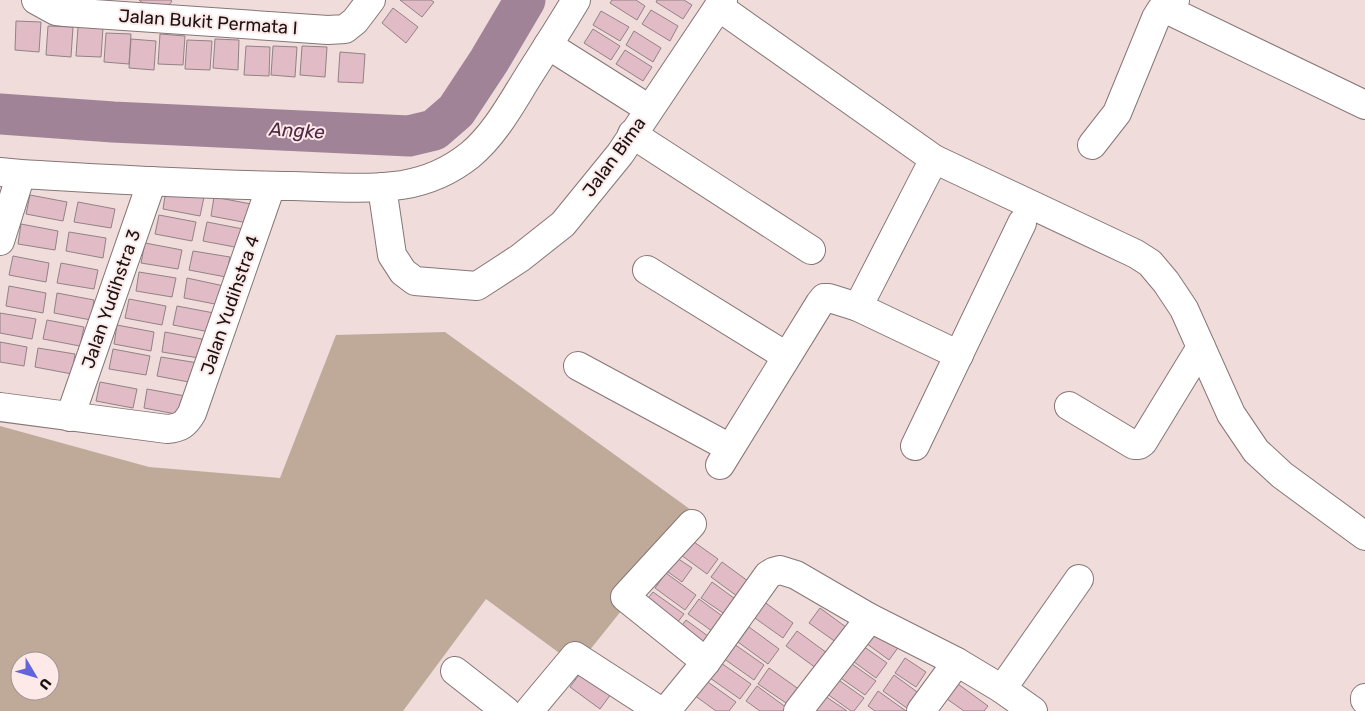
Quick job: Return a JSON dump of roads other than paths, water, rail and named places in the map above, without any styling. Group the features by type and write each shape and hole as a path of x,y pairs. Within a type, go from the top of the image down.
{"street":[{"name":"Jalan Bukit Permata I","path":"36,0 56,11 65,12 192,10 328,30 345,29 355,21 371,0"},
{"path":"0,242 10,173 271,186 382,187 403,185 440,174 472,154 503,118 576,0"},
{"path":"721,3 934,159 1136,254 1150,263 1166,282 1184,309 1231,414 1256,451 1282,475 1365,536"},
{"name":"Jalan Bima","path":"382,187 392,255 403,272 415,282 477,286 520,258 564,224 620,154 721,3"},
{"path":"1092,145 1117,114 1156,18 1161,10 1172,5 1365,105"},
{"path":"548,45 649,109"},
{"path":"632,134 811,250"},
{"path":"858,308 934,159"},
{"name":"Jalan Yudihstra 3","path":"70,417 152,181"},
{"name":"Jalan Yudihstra 4","path":"70,417 167,429 179,428 187,422 192,413 271,186"},
{"path":"915,446 1022,223"},
{"path":"647,270 786,356"},
{"path":"578,366 725,457 786,356 824,298 858,308 959,355"},
{"path":"1070,406 1134,445 1139,445 1143,442 1201,347"},
{"path":"0,407 70,417"},
{"path":"692,524 625,597 706,662"},
{"path":"666,711 706,662 768,576 780,570 796,575 870,618 957,662 1002,689 1033,711"},
{"path":"1002,689 1079,579"},
{"path":"798,711 870,618"},
{"path":"529,711 575,656 660,711"},
{"path":"921,711 957,662"},
{"path":"455,671 506,711"}],"waterway":[{"name":"Angke","path":"0,114 113,122 409,136 434,130 456,111 489,61 525,0"}]}
